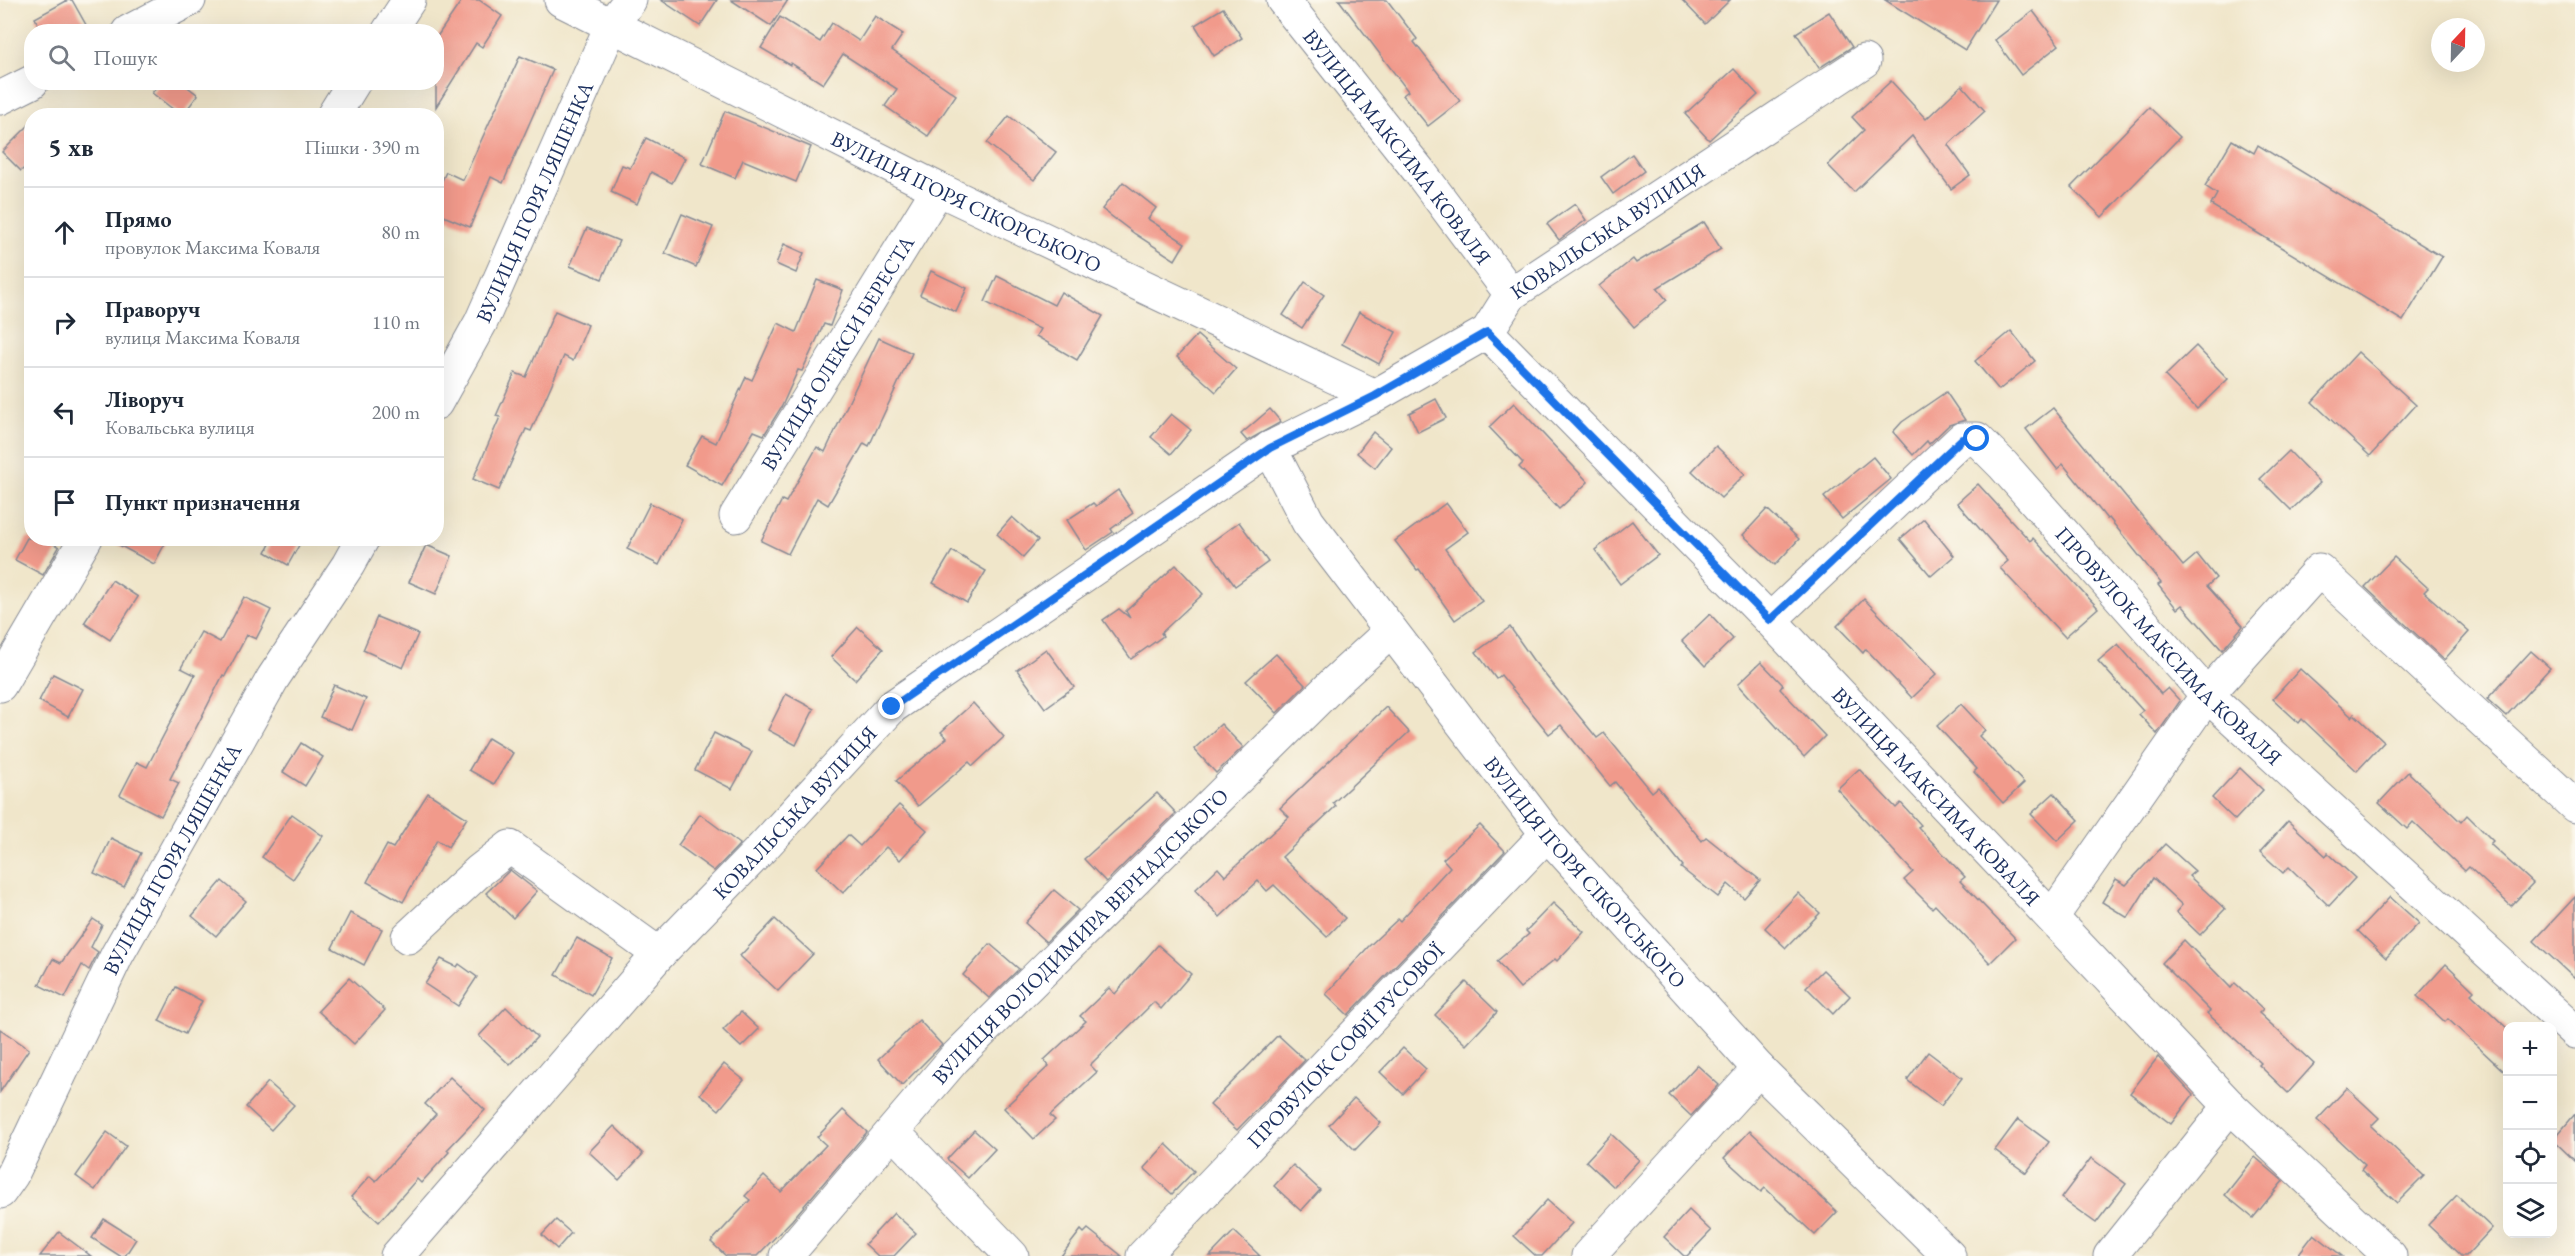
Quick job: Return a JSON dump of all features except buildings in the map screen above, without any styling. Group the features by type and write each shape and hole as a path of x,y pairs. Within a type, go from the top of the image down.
{"street":[{"path":"143,24 189,0"},
{"path":"394,24 410,0"},
{"name":"ВУЛИЦЯ ІГОРЯ СІКОРСЬКОГО","path":"561,0 621,12 938,189 1375,396"},
{"name":"ВУЛИЦЯ МАКСИМА КОВАЛЯ","path":"1282,0 1419,171 1511,294"},
{"name":"ВУЛИЦЯ ІГОРЯ ЛЯШЕНКА","path":"444,388 480,322 621,12"},
{"name":"КОВАЛЬСЬКА ВУЛИЦЯ","path":"397,1256 658,954 763,847 892,707 1270,448 1375,396 1487,332 1511,294 1864,62"},
{"path":"0,98 24,86"},
{"path":"338,108 349,90"},
{"name":"ВУЛИЦЯ ОЛЕКСИ БЕРЕСТА","path":"736,516 938,189"},
{"name":"ВУЛИЦЯ МАКСИМА КОВАЛЯ","path":"1487,332 1770,620 2230,1106 2390,1256"},
{"name":"ПРОВУЛОК МАКСИМА КОВАЛЯ","path":"1770,620 1962,439 1977,439 2003,465 2206,695 2575,1032"},
{"name":"ВУЛИЦЯ ІГОРЯ СІКОРСЬКОГО","path":"1270,448 1308,522 1547,834 1760,1069 1949,1256"},
{"path":"0,685 81,546"},
{"name":"ВУЛИЦЯ ІГОРЯ ЛЯШЕНКА","path":"0,1192 12,1175 117,955 273,678 359,546"},
{"path":"2052,917 2206,695 2319,570 2575,806"},
{"name":"ВУЛИЦЯ ВОЛОДИМИРА ВЕРНАДСЬКОГО","path":"786,1256 954,1059 1335,682 1391,631"},
{"name":"ПРОВУЛОК СОФІЇ РУСОВОЇ","path":"1143,1256 1547,834"},
{"path":"408,937 479,871 510,847 658,954"},
{"path":"1588,1256 1760,1069"},
{"path":"2110,1256 2230,1106"},
{"path":"892,1132 1012,1256"}],"route":[{"path":"892,707 1270,448 1375,396 1487,332 1770,620 1962,439 1977,439"}]}
